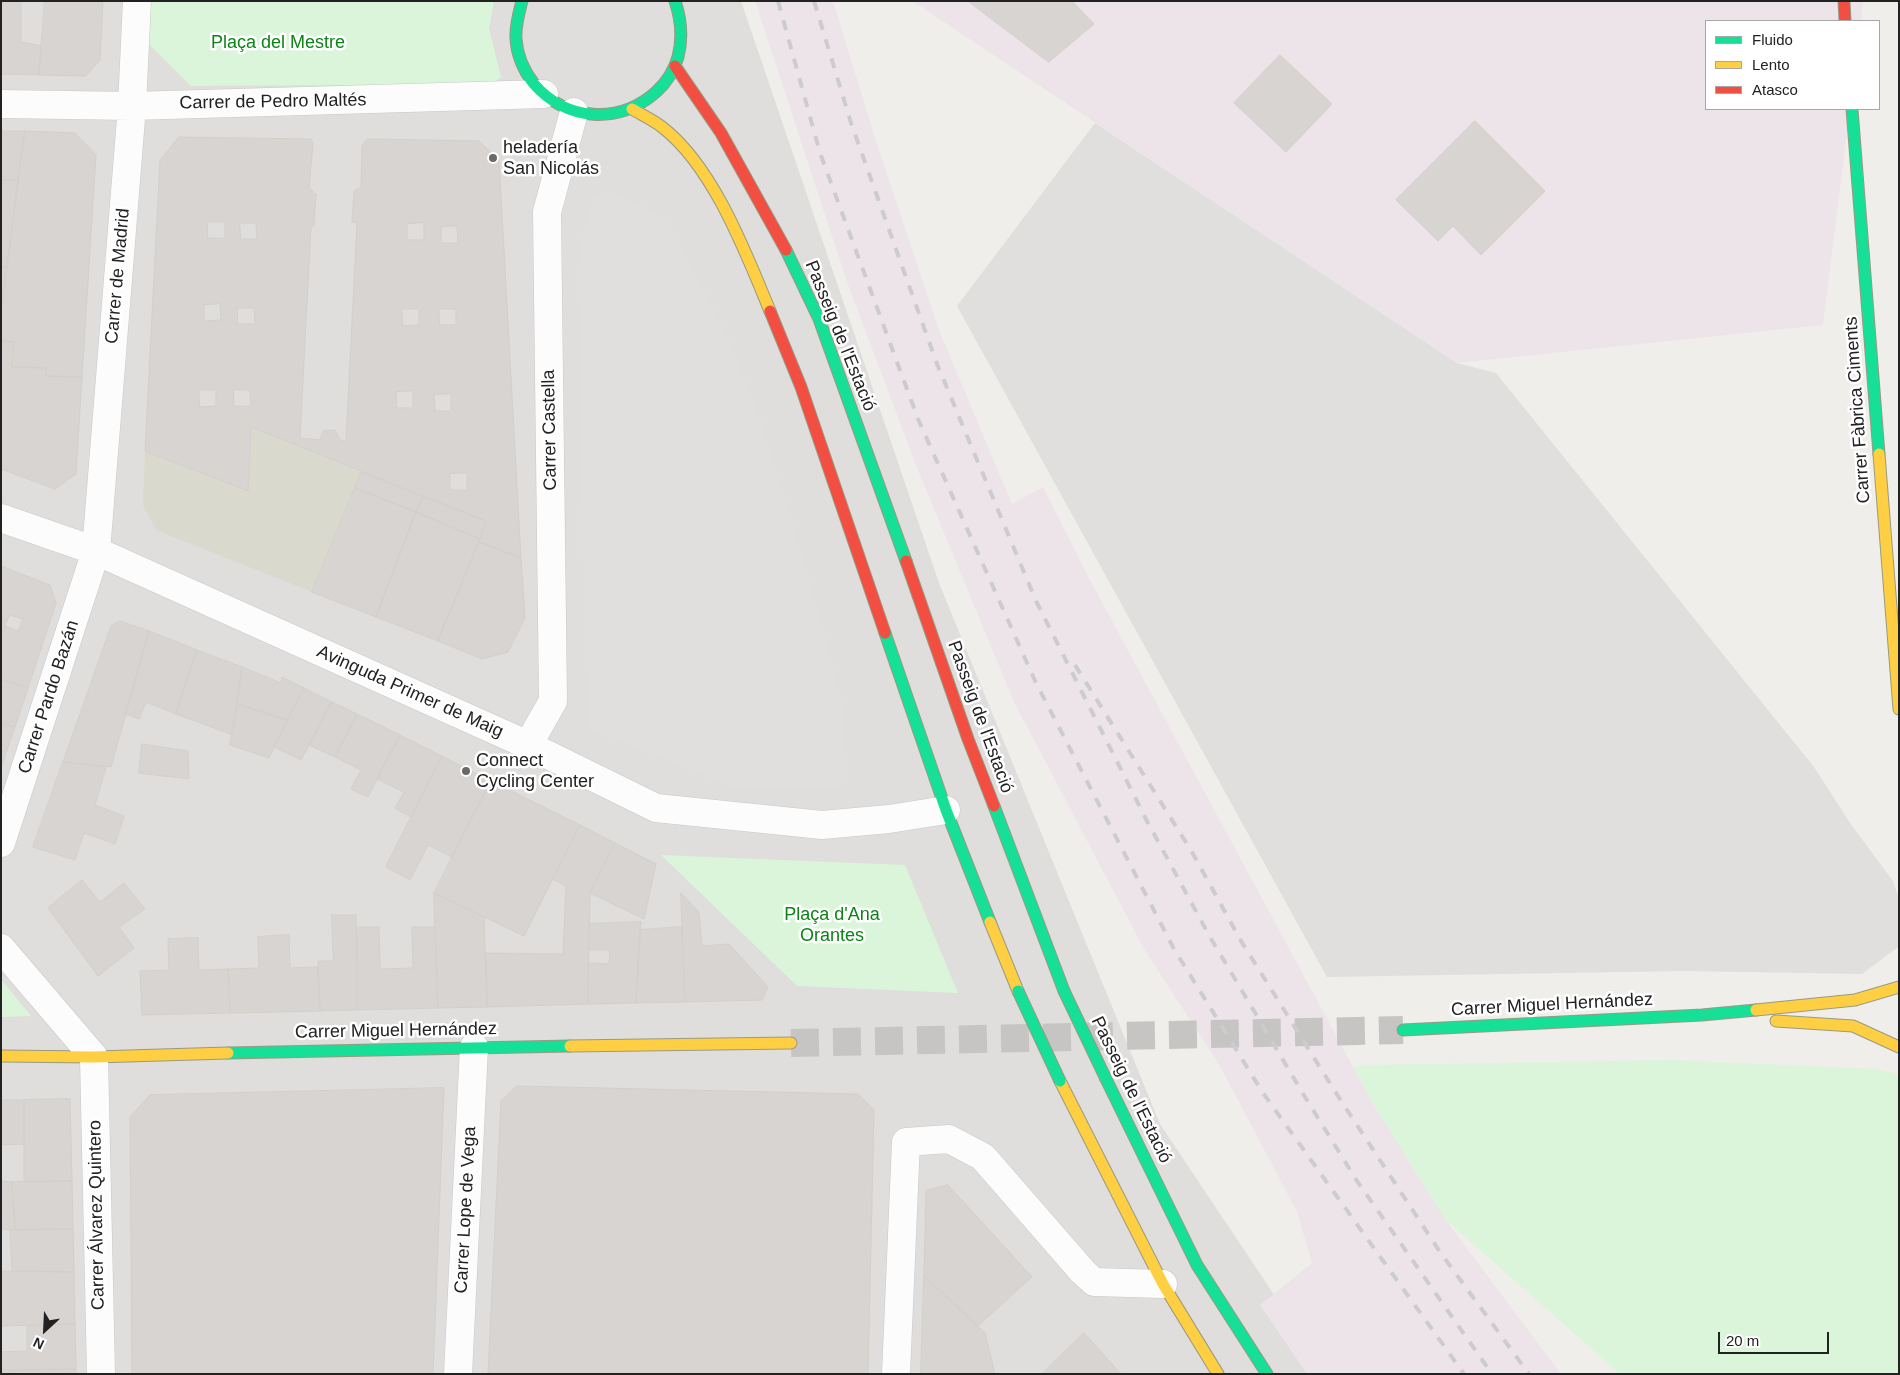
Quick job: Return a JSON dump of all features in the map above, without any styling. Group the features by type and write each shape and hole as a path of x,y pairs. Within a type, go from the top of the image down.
{"main road":[{"path":"522,1 517,20 518,47 521,60 530,79 544,94 558,104 574,112 588,115 618,113 632,109 650,98 664,84 675,66 681,44 681,20 675,1"},
{"path":"1844,1 1846,20"},
{"name":"Passeig de l'Estació","path":"675,66 721,134 777,232 819,320 968,739 1064,991 1197,1265 1267,1374"},
{"path":"632,109 662,127 691,156 739,236 801,387 946,810 1018,991 1060,1081 1163,1284 1218,1374"},
{"name":"Carrer Fàbrica Ciments","path":"1852,110 1898,694"},
{"name":"Carrer Miguel Hernández","path":"1403,1030 1702,1015 1855,1000 1899,987"},
{"name":"Carrer Miguel Hernández","path":"1702,1015 1853,1026 1899,1047"},
{"name":"Carrer Miguel Hernández","path":"1,1056 94,1056 474,1047 791,1043"}],"street":[{"name":"Carrer de Madrid","path":"96,551 132,106 138,1"},
{"name":"Carrer de Pedro Maltés","path":"1,104 132,106 544,94"},
{"name":"Carrer Castella","path":"528,745 554,701 547,212 574,112"},
{"name":"Avinguda Primer de Maig","path":"1,518 96,551 528,745 656,808 822,825 889,819 946,810"},
{"name":"Carrer Pardo Bazán","path":"1,843 96,551"},
{"path":"1,948 94,1056"},
{"name":"Carrer Lope de Vega","path":"458,1374 474,1047"},
{"name":"Carrer Álvarez Quintero","path":"94,1056 100,1374"},
{"path":"896,1374 906,1142 949,1139 983,1157 1083,1272 1094,1282 1163,1284"}],"shaded area":[{"path":"1,1 741,1 939,583 1160,1124 1327,1374 1,1374"},
{"path":"755,1 833,1 876,141 939,330 1012,504 1043,487 1090,580 1371,1100 1445,1219 1561,1374 1307,1374 1260,1305 1312,1263 1297,1212 1220,1066 1144,949 1014,702 915,463 847,282"},
{"path":"912,1 1863,1 1861,20 1705,20 1705,110 1850,110 1823,325 1457,363"},
{"path":"1095,123 1457,363 1496,373 1814,767 1850,823 1893,881 1899,899 1898,947 1862,974 1684,971 1327,977 957,306"},
{"path":"610,192 666,218 664,227 677,241 724,327 760,417 806,565 845,710 840,790 738,789 587,727 577,271 584,229 594,196"},
{"path":"251,427 361,472 312,592 156,530 143,505 145,451 247,491"}],"green space":[{"name":"Plaça del Mestre","path":"150,1 494,1 489,29 501,77 492,84 191,86 148,43"},
{"name":"Plaça d'Ana Orantes","path":"661,855 905,865 958,993 797,986"},
{"path":"1,979 31,1016 1,1017"},
{"path":"1673,1060 1875,1069 1899,1074 1899,1374 1620,1374 1445,1219 1371,1100 1354,1067 1362,1065"}],"building":[{"path":"1,1 21,1 21,42 42,46 39,75 1,74"},
{"path":"45,1 103,1 100,60 86,76 39,75"},
{"path":"968,1 1072,1 1094,24 1049,62"},
{"path":"1280,55 1332,104 1286,152 1234,103"},
{"path":"1475,121 1545,191 1481,255 1453,226 1438,241 1396,200"},
{"path":"1,131 25,131 18,180 1,180"},
{"path":"25,131 75,133 96,155 82,377 46,376 46,368 12,367 14,342 1,341 1,310"},
{"path":"179,137 311,139 313,143 309,189 316,194 314,226 311,226 300,438 320,440 323,431 335,430 340,440 346,441 357,223 352,222 354,191 361,187 362,146 367,139 479,141 499,160 521,558 479,542 486,521 251,427 248,491 145,451 160,161","holes":["208,222 225,222 225,238 208,238","240,223 256,223 257,239 241,239","424,223 424,240 407,240 407,224","457,226 458,243 441,243 441,227","220,304 221,320 204,321 204,305","238,308 254,308 255,324 238,324","402,309 419,309 419,325 403,326","439,309 456,309 456,325 440,325","199,390 216,390 216,406 200,407","234,390 250,390 251,406 234,406","413,391 413,408 397,408 396,392","451,394 451,411 435,411 434,395","467,473 467,490 450,490 450,474"]},
{"path":"1,180 18,180 7,267 1,267"},
{"path":"1,267 7,267 1,310"},
{"path":"1,341 14,342 12,367 46,368 46,376 82,377 76,474 55,489 1,469"},
{"path":"361,472 423,497 416,512 355,488"},
{"path":"355,488 416,512 376,617 312,592"},
{"path":"423,497 486,521 480,539 416,512"},
{"path":"416,512 480,539 438,641 376,617"},
{"path":"479,542 521,558 525,618 508,652 482,659 438,641"},
{"path":"1,566 50,585 56,603 28,688 1,679","holes":["10,615 23,619 18,631 5,626"]},
{"path":"120,621 149,631 111,767 63,762 111,626"},
{"path":"149,631 197,650 176,714 146,702 139,719 126,714"},
{"path":"197,650 242,667 233,735 176,714"},
{"path":"242,667 281,683 282,677 304,688 287,720 237,704"},
{"path":"1,679 28,688 15,727 1,723"},
{"path":"304,688 332,702 301,760 274,747"},
{"path":"332,702 357,714 335,757 309,745"},
{"path":"237,704 287,720 269,758 230,745"},
{"path":"357,714 400,735 368,797 351,789 361,770 335,757"},
{"path":"1,723 15,727 1,767"},
{"path":"400,735 442,756 411,817 395,808 404,792 377,779"},
{"path":"142,744 188,751 189,779 139,773"},
{"path":"442,756 491,781 452,857 428,845 410,880 386,867"},
{"path":"63,762 106,767 95,805 124,816 115,844 84,833 75,860 33,847"},
{"path":"491,781 580,825 524,936 434,893"},
{"path":"580,825 615,843 590,893 588,1004 487,1007 486,953 563,954 566,886 553,879"},
{"path":"615,843 656,864 644,919 590,893"},
{"path":"82,880 100,902 124,883 145,909 119,927 134,948 98,976 48,908"},
{"path":"434,893 484,917 487,1007 438,1008"},
{"path":"681,893 699,912 702,946 729,944 768,987 762,1000 685,1002"},
{"path":"332,915 356,915 357,1010 320,1011 318,961 333,961"},
{"path":"641,922 636,1003 588,1004 588,963 609,964 610,950 589,950 589,924"},
{"path":"357,927 379,927 380,969 413,968 412,927 435,927 438,1008 357,1010"},
{"path":"682,927 685,1002 636,1003 640,930"},
{"path":"289,935 290,968 318,967 320,1011 230,1013 228,969 259,968 258,937"},
{"path":"198,938 199,970 228,969 230,1013 142,1015 140,971 169,970 168,939"},
{"path":"517,1086 858,1094 874,1110 868,1374 488,1374 501,1101"},
{"path":"444,1088 433,1374 132,1374 130,1117 150,1095"},
{"path":"70,1099 72,1181 24,1182 24,1100"},
{"path":"1,1100 24,1100 24,1144 1,1145"},
{"path":"2,1181 12,1182 15,1230 1,1229"},
{"path":"72,1181 73,1229 15,1230 12,1182"},
{"path":"948,1185 1032,1277 978,1326 924,1276 926,1191"},
{"path":"73,1229 74,1272 12,1271 10,1230"},
{"path":"1,1271 74,1272 75,1324 1,1326"},
{"path":"924,1276 985,1333 995,1374 921,1374"},
{"path":"75,1324 76,1369 1,1371 1,1352 27,1351 27,1326"},
{"path":"1084,1333 1121,1374 1042,1374"},
{"path":"76,1369 76,1374 1,1374 1,1371"}],"tunnel":[{"path":"791,1043 1403,1030"}],"railway":[{"path":"778,1 820,153 918,419 1036,683 1174,949 1263,1093 1464,1374"},
{"path":"814,1 851,123 937,364 1036,601 1148,823 1210,937 1357,1181 1492,1374"},
{"path":"1075,665 1192,852 1241,941 1336,1093 1440,1252 1529,1374"}],"traffic: fast":[{"path":"522,1 516,39 519,57 530,79 547,96 561,106 593,114 610,114 626,110 641,103 656,92 666,81 672,72 680,50 680,22 675,1"},
{"path":"1852,110 1879,454"},
{"path":"786,250 819,319 906,561"},
{"path":"885,633 946,810 990,922"},
{"path":"994,806 1064,991"},
{"path":"1018,991 1060,1081"},
{"path":"1064,991 1106,1079"},
{"path":"1403,1030 1702,1015 1756,1010"},
{"path":"228,1053 570,1046"},
{"path":"1106,1079 1197,1265 1267,1374"}],"traffic: slow":[{"path":"632,109 662,127 697,164 712,187 739,238 770,311"},
{"path":"1879,454 1899,709"},
{"path":"990,922 1018,991"},
{"path":"1756,1010 1855,1000 1899,987"},
{"path":"1776,1021 1853,1026 1899,1047"},
{"path":"570,1046 791,1043"},
{"path":"1,1056 94,1057 228,1053"},
{"path":"1060,1081 1163,1284 1218,1374"}],"traffic: jam":[{"path":"1844,1 1845,20"},
{"path":"675,66 721,133 786,250"},
{"path":"770,311 801,387 885,633"},
{"path":"906,561 968,739 994,806"}],"place":[{"name":"heladería San Nicolás","path":"493,158"},
{"name":"Connect Cycling Center","path":"466,771"}]}
